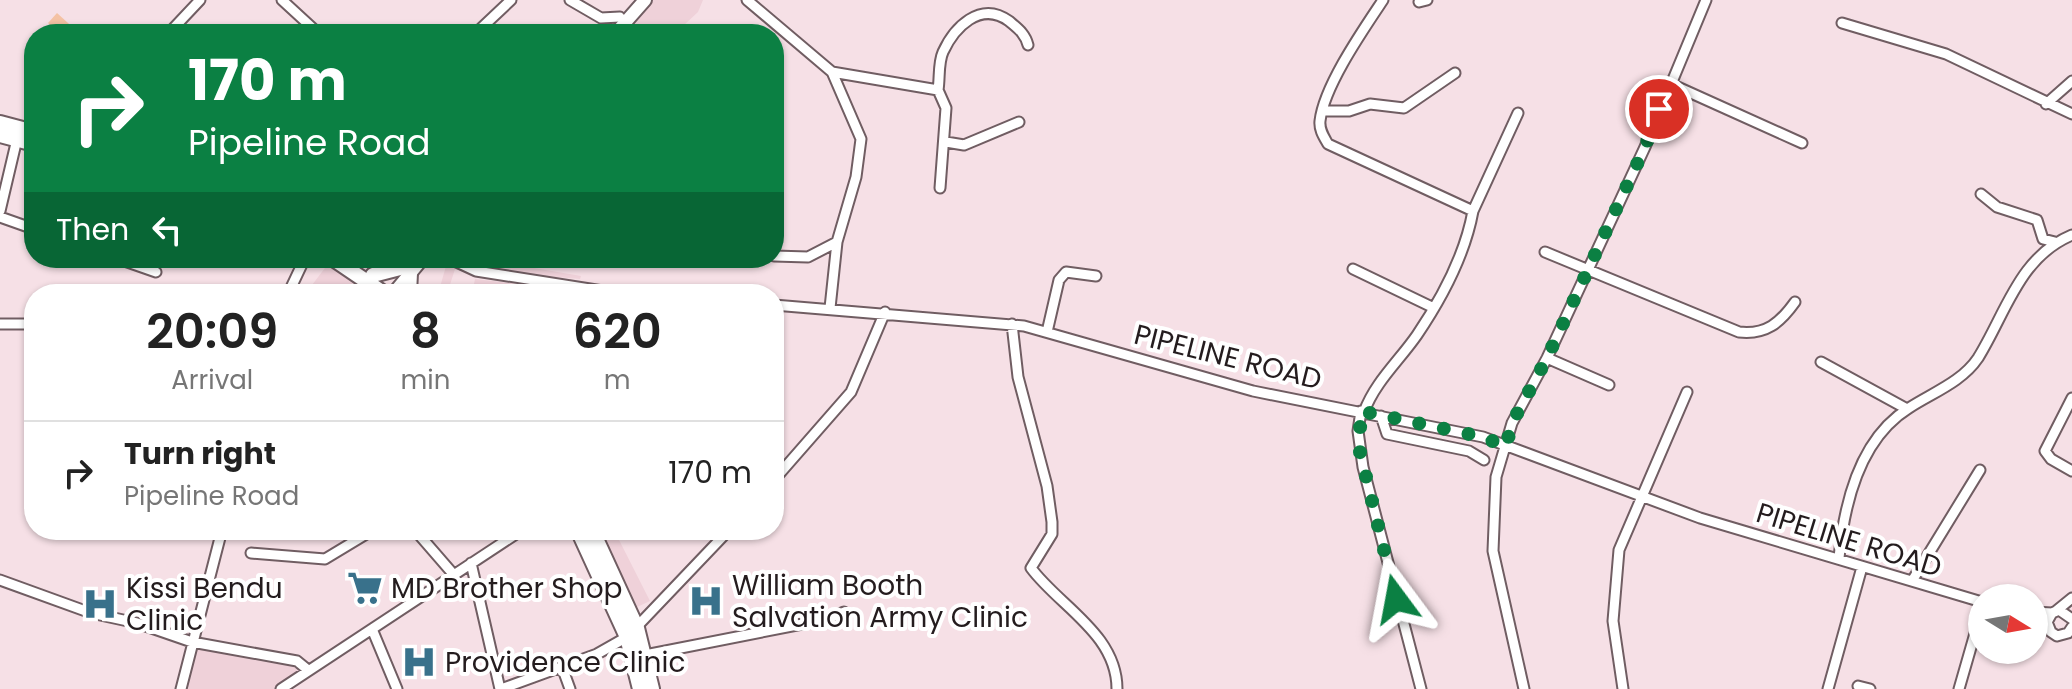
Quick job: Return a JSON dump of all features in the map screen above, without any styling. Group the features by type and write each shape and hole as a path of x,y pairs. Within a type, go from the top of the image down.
{"highway":[{"path":"0,123 24,129"},
{"path":"0,135 24,141"},
{"path":"350,268 379,284"},
{"path":"362,268 384,284"},
{"path":"373,275 404,268"},
{"path":"583,540 645,655 652,689"},
{"path":"596,540 632,632 640,689"}],"main road":[{"path":"614,24 634,0"},
{"path":"624,24 645,0"}],"street":[{"path":"177,24 200,0"},
{"path":"282,0 308,24"},
{"path":"486,24 511,0"},
{"path":"570,0 601,18 620,17"},
{"path":"747,0 775,24"},
{"path":"1383,0 1342,66 1324,111 1321,131 1328,144 1473,211"},
{"path":"1524,689 1493,551 1496,477 1512,423 1547,358 1645,147 1706,0"},
{"path":"940,188 946,142 946,108 938,90 943,51 959,25 971,15 997,13 1021,30 1028,45"},
{"path":"1842,23 1946,54 2072,114"},
{"path":"784,31 832,72 861,139 856,177 837,242 830,308"},
{"path":"832,72 938,90"},
{"path":"1324,111 1349,111 1370,104 1404,108 1455,73"},
{"path":"2046,104 2072,81"},
{"path":"1671,84 1802,143"},
{"path":"1421,689 1363,467 1358,431 1363,412 1434,308 1463,254 1473,211 1518,113"},
{"path":"946,142 964,145 1019,122"},
{"path":"17,139 0,214 24,225"},
{"path":"1981,194 1997,207 2032,217 2040,224 2043,239 2056,242"},
{"path":"1839,558 1847,497 1856,473 1878,440 1907,409 1962,376 1977,359 2033,261 2056,242 2072,235"},
{"path":"784,256 808,257 837,242"},
{"path":"1545,252 1739,332 1752,333 1774,326 1795,302"},
{"path":"145,268 156,272"},
{"path":"470,268 559,284"},
{"path":"1353,269 1434,308"},
{"path":"1047,332 1059,280 1066,272 1096,276"},
{"name":"PIPELINE ROAD","path":"784,306 1012,324 1253,391 1483,437 1700,518 1968,598"},
{"path":"784,469 851,392 885,312"},
{"path":"0,324 24,324"},
{"path":"1012,324 1018,377 1047,486 1052,522 1052,534 1031,568 1090,629 1112,659 1117,689"},
{"path":"1547,358 1609,385"},
{"path":"1821,362 1907,409"},
{"path":"1623,689 1613,621 1619,550 1687,392"},
{"path":"2072,398 2045,451 2051,459 2072,471"},
{"path":"1381,416 1387,434 1469,451 1484,460"},
{"path":"1912,581 1980,470"},
{"path":"181,689 219,540"},
{"path":"251,553 325,559 356,540"},
{"path":"424,540 454,575"},
{"path":"281,689 297,684 308,670 507,540"},
{"path":"471,563 500,689 562,667 632,632 719,540"},
{"path":"1828,689 1862,567"},
{"path":"0,580 91,613 137,623 192,642 297,661 308,670"},
{"path":"2071,631 2057,636 2049,629 2047,622 2072,598"},
{"path":"645,655 828,619 844,612"},
{"path":"2048,612 2066,612 2072,617"},
{"path":"372,629 397,689"},
{"path":"1959,689 1968,658"},
{"path":"562,667 570,689"},
{"path":"1858,686 1870,689"}],"shaded area":[{"path":"640,0 703,0 698,12 685,24 619,24"},
{"path":"57,13 69,24 49,24"},
{"path":"325,268 334,268 358,284 313,284"},
{"path":"372,268 396,268 388,278"},
{"path":"445,268 471,268 556,284 483,278 455,269 450,284 441,284"},
{"path":"494,268 534,268 581,276 580,279"},
{"path":"475,279 518,284 474,284"},
{"path":"588,540 619,540 650,601 637,607 627,626"},
{"path":"196,649 298,665 299,672 275,689 184,689"}],"place":[{"name":"MD Brother Shop","path":"365,588"},
{"name":"William Booth Salvation Army Clinic","path":"706,601"},
{"name":"Kissi Bendu Clinic","path":"100,604"},
{"name":"Providence Clinic","path":"419,662"}],"route":[{"path":"1396,599 1359,448 1361,411 1483,437 1506,447 1512,423 1547,358 1601,235 1645,147 1659,109"}]}
